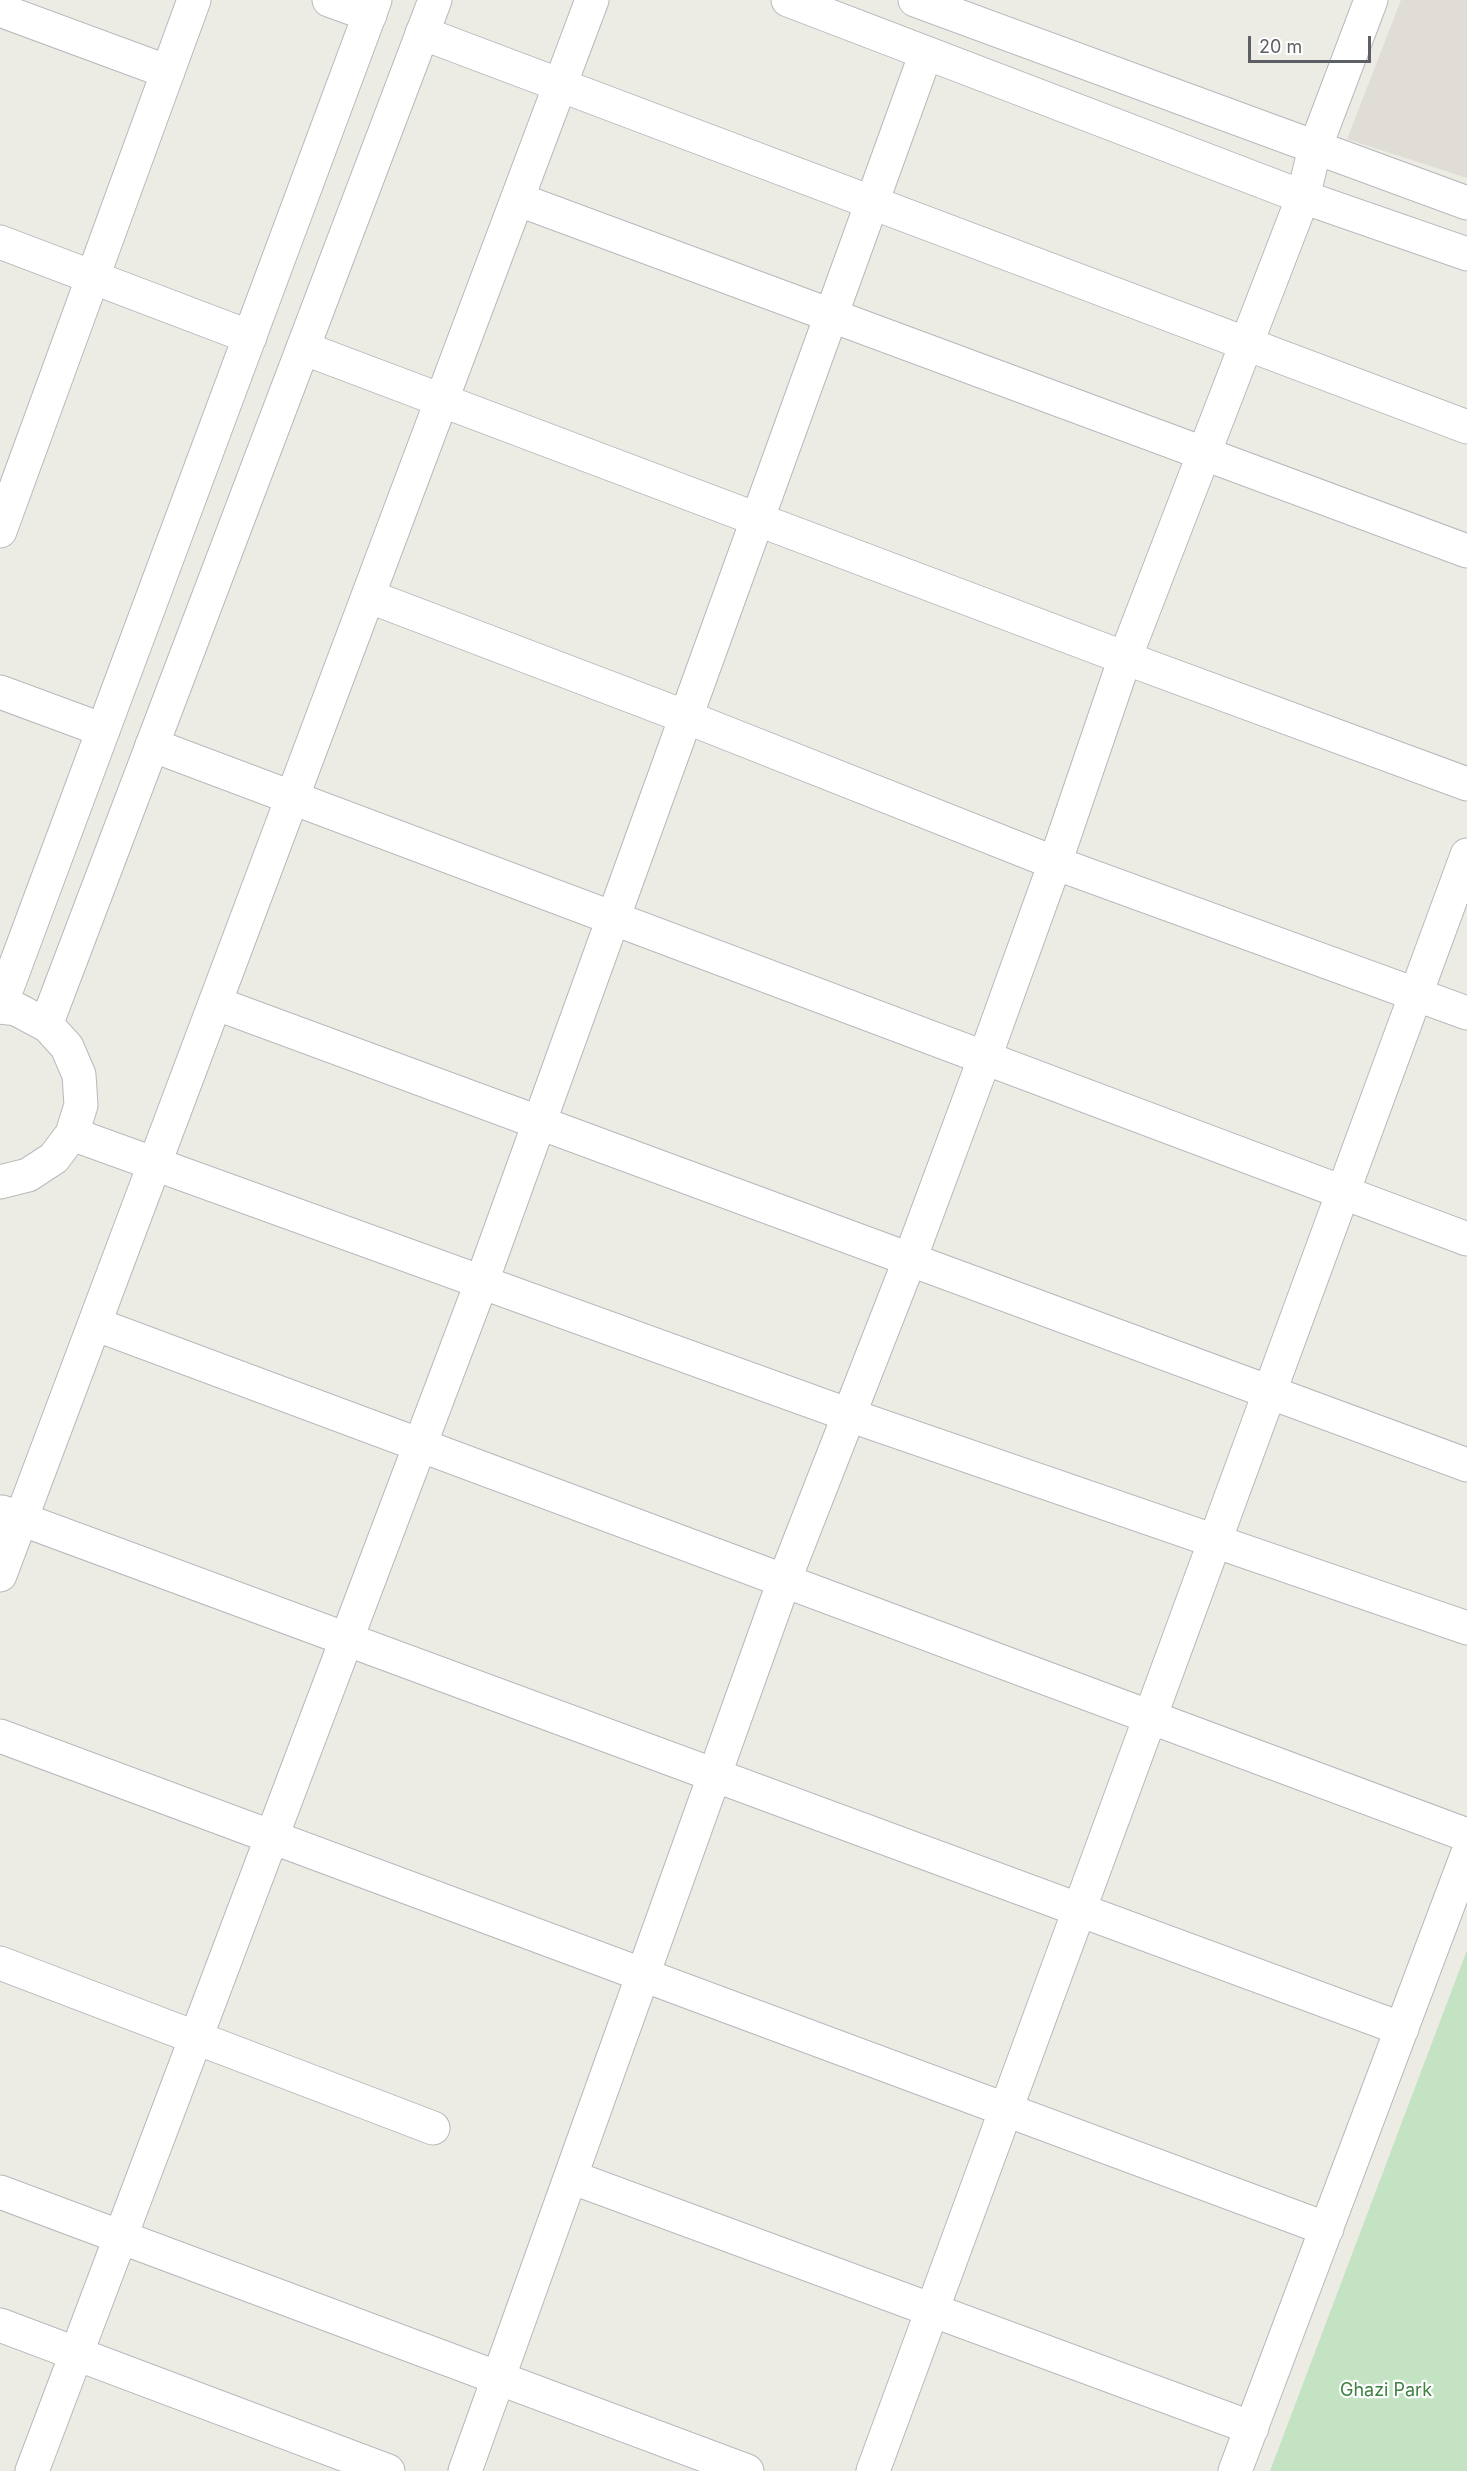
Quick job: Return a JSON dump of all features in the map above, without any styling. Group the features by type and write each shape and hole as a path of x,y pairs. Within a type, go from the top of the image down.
{"street":[{"path":"0,531 11,466 93,277 194,0"},
{"path":"0,1182 28,1175 54,1158 72,1134 81,1105 79,1075 67,1047 46,1025 16,1010 0,1007 373,8 329,0"},
{"path":"46,1025 435,0"},
{"path":"0,1575 11,1515 95,1324 592,0"},
{"path":"788,0 1303,197 1467,254"},
{"path":"915,0 954,7 1315,148 1467,204"},
{"path":"465,2471 784,1581 910,1259 985,1057 1055,863 1125,658 1303,197 1315,148 1371,0"},
{"path":"0,10 168,72"},
{"path":"422,33 1467,427"},
{"path":"32,2471 482,1281 926,53"},
{"path":"517,199 1467,551"},
{"path":"0,242 250,337"},
{"path":"303,348 1125,658 1467,784"},
{"path":"368,596 686,717 1055,863 1467,1013"},
{"path":"0,692 103,730"},
{"path":"152,745 1467,1239"},
{"path":"873,2471 1467,855"},
{"path":"215,1003 1467,1465"},
{"path":"72,1134 849,1415 1467,1628"},
{"path":"95,1324 1467,1835"},
{"path":"11,1515 1402,2029"},
{"path":"0,1736 1327,2229"},
{"path":"1235,2471 1467,1855"},
{"path":"0,1963 433,2128"},
{"path":"571,2177 1252,2428"},
{"path":"0,2192 747,2471"},
{"path":"0,2325 388,2471"}],"shaded area":[{"path":"1401,0 1467,0 1467,178 1347,139"}],"green space":[{"name":"Ghazi Park","path":"1467,1950 1467,2471 1270,2471"}]}
